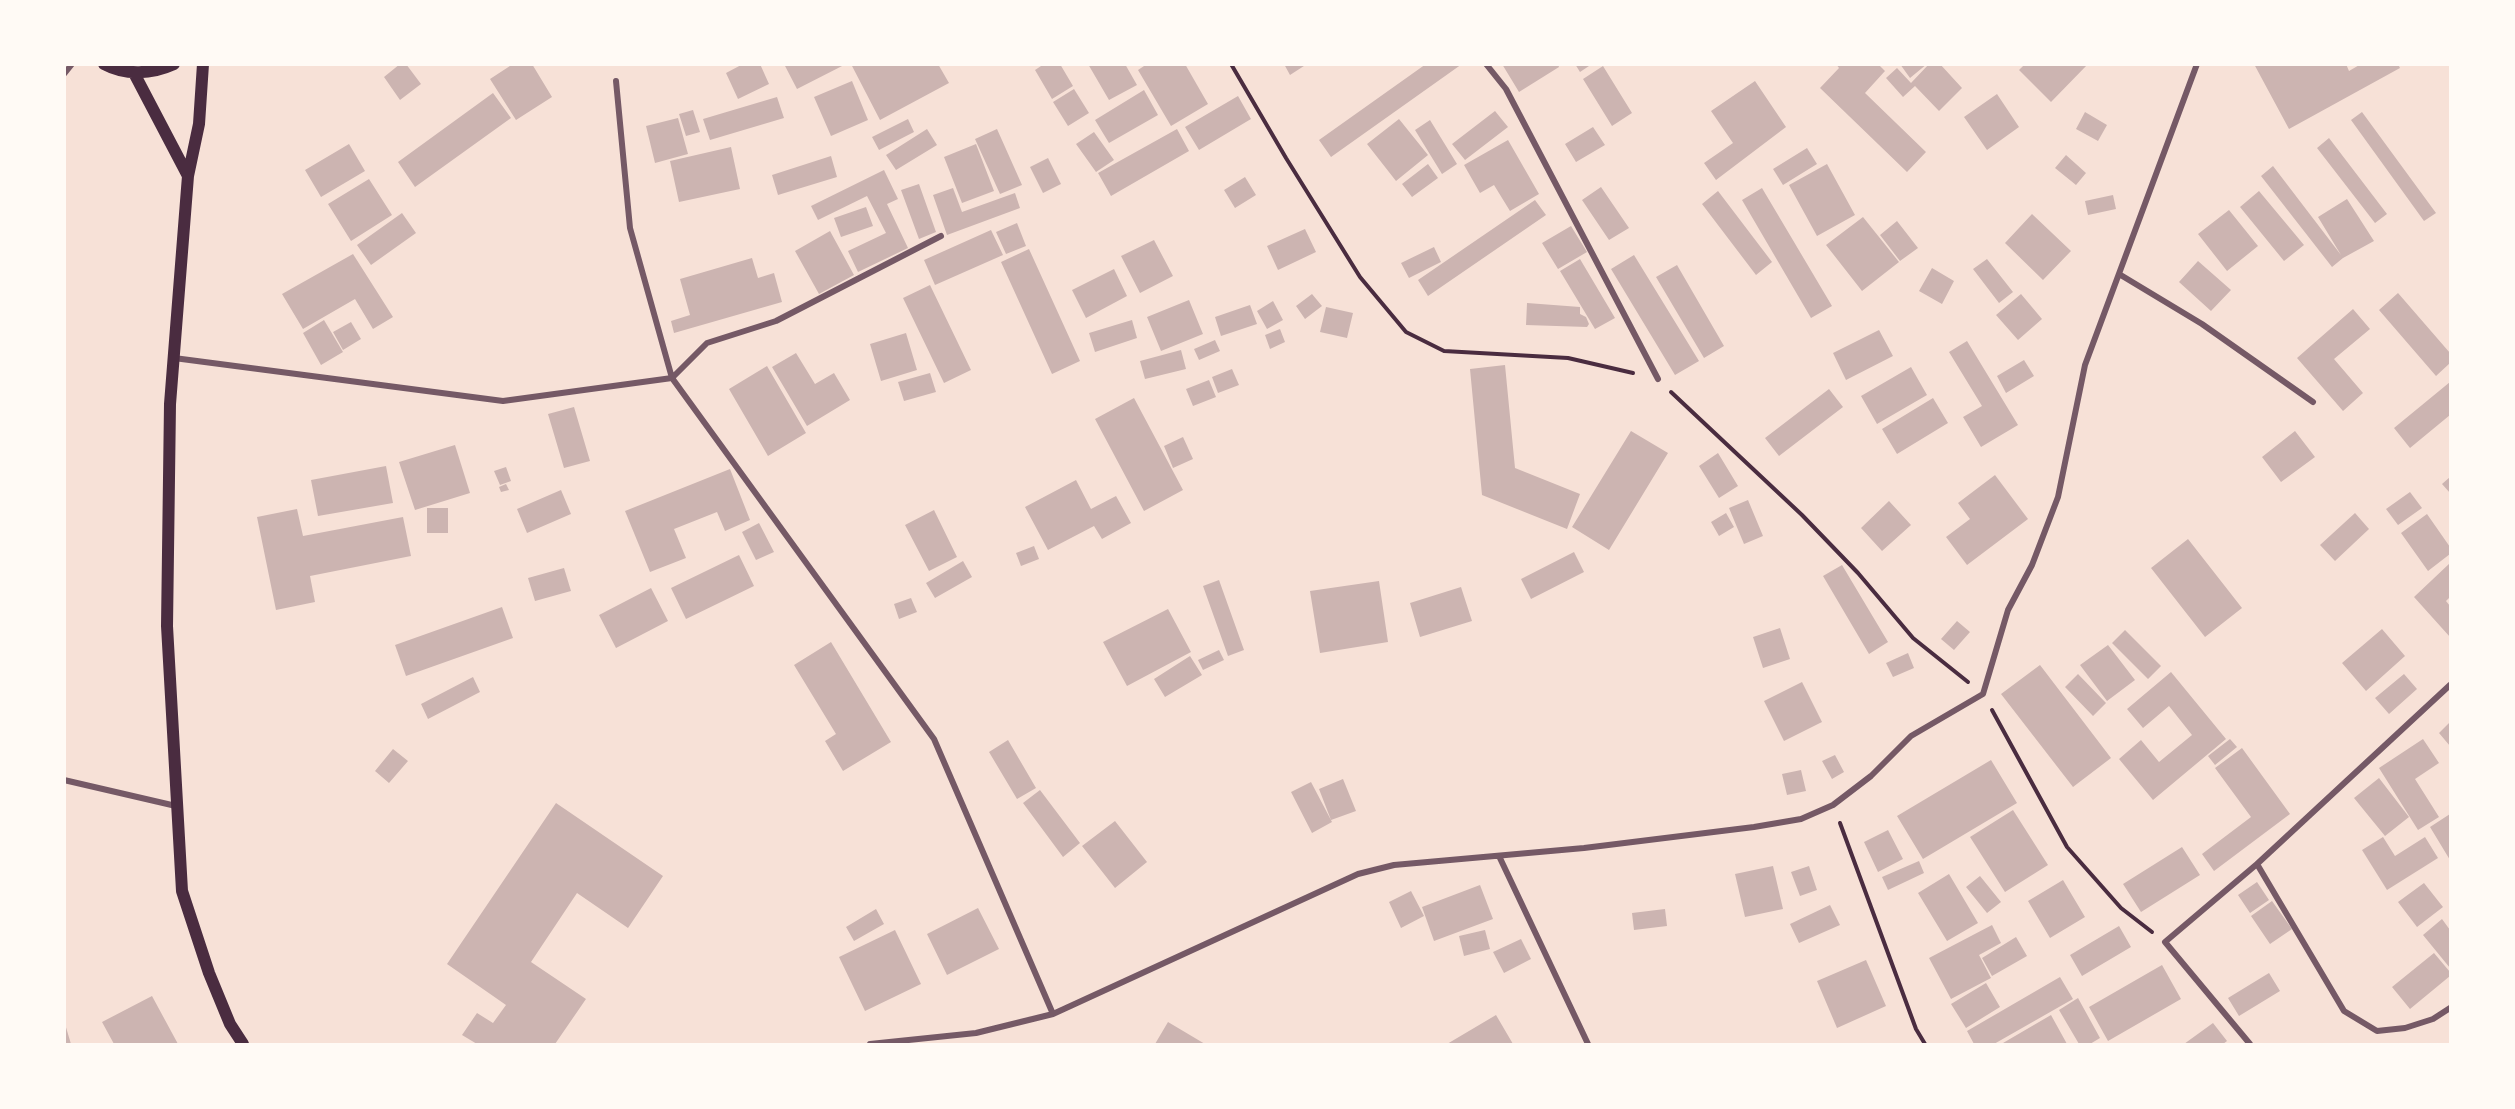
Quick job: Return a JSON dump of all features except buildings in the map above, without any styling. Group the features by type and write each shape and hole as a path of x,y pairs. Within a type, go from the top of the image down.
{"main road":[{"path":"104,64 134,73 160,71 174,64"},
{"path":"203,64 199,124 188,176 170,404 167,626 182,891 209,973 230,1024 243,1044"},
{"path":"134,73 188,176"}],"street":[{"path":"64,74 72,64"},
{"path":"1486,64 1506,89 1658,379"},
{"path":"870,1044 976,1034 1053,1014 1358,874 1394,865 1499,856 1754,827 1801,819 1833,805 1871,776 1911,736 1983,694 2008,610 2032,565 2058,497 2085,365 2197,64"},
{"path":"616,81 630,228 672,378 934,739 1053,1014"},
{"path":"174,358 503,401 672,378 706,343 776,321 941,236"},
{"path":"2119,274 2202,324 2313,402"},
{"path":"2250,1044 2165,942 2257,864 2451,685"},
{"path":"64,780 176,806"},
{"path":"1499,856 1588,1044"},
{"path":"2257,864 2344,1011 2377,1031 2404,1028 2433,1019 2451,1008"}],"path":[{"path":"1231,64 1360,277 1406,332 1444,351 1568,358 1658,379 1802,515 1858,573 1913,638 1983,694 2067,847 2121,908 2165,942"},
{"path":"1833,805 1916,1029 1925,1044"}]}
